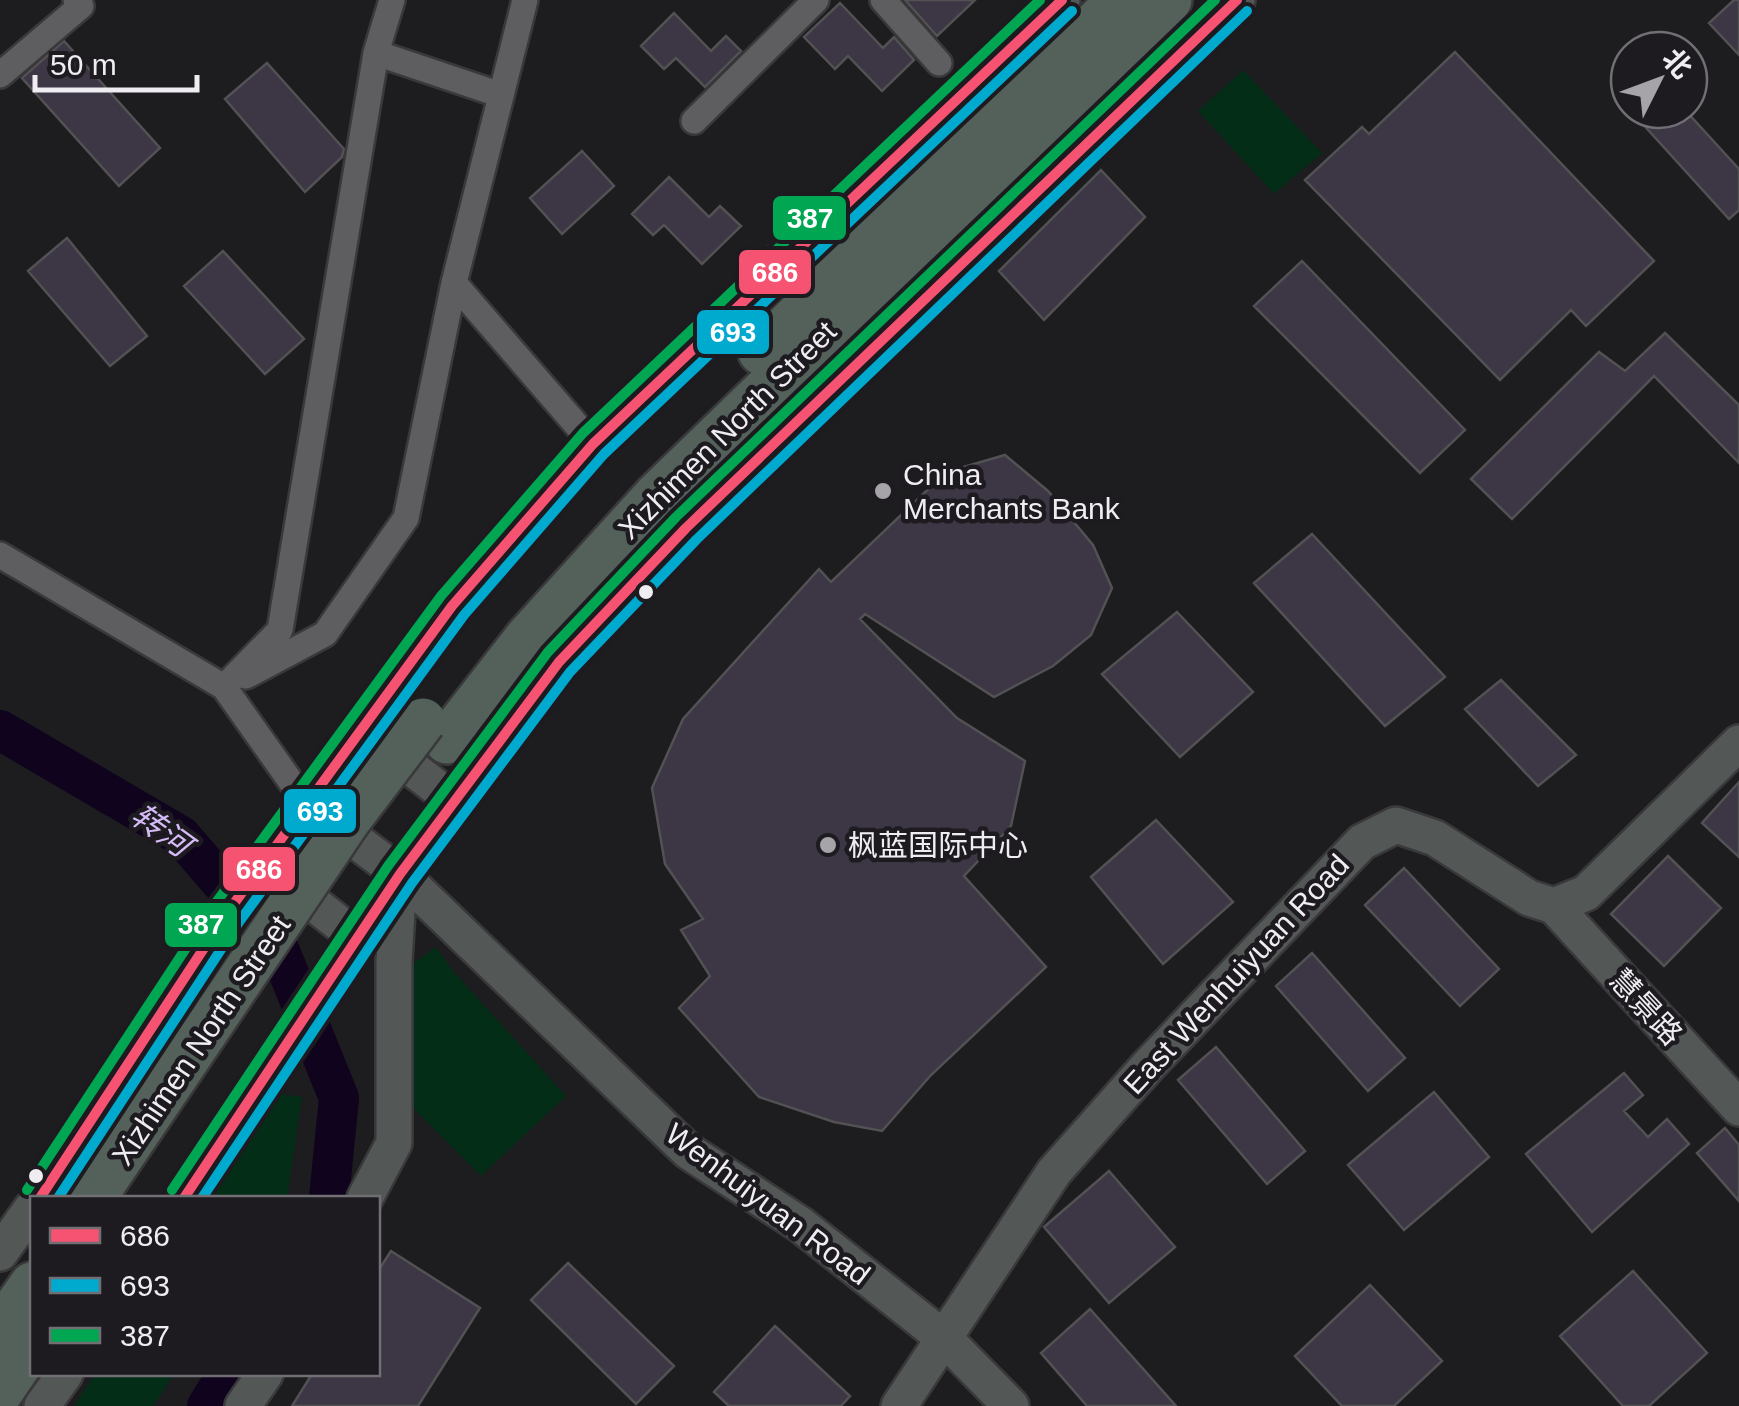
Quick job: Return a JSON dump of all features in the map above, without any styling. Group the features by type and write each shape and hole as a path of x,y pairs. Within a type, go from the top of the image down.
{"highway":[{"name":"Xizhimen North Street","path":"94,1196 348,820 528,637 656,496 968,170 1120,0"},
{"name":"Xizhimen North Street","path":"968,170 1169,0"},
{"path":"773,271 968,170"},
{"path":"853,367 968,170"},
{"name":"Xizhimen North Street","path":"131,1196 372,838 435,731"},
{"path":"0,1331 30,1288"}],"street":[{"path":"0,75 81,6 76,0"},
{"path":"224,687 280,630 376,54 392,0"},
{"path":"224,687 325,634 406,518 454,282 525,0"},
{"path":"694,120 816,0"},
{"path":"883,0 939,63"},
{"path":"41,1196 227,912 452,606 593,444 1062,0"},
{"path":"185,1196 400,874 559,662 686,528 1237,0"},
{"path":"376,54 501,95"},
{"path":"454,282 593,444"},
{"path":"0,555 224,687 306,803"},
{"path":"361,730 453,800"},
{"path":"1554,906 1586,893 1739,742"},
{"name":"Wenhuiyuan Road","path":"306,803 400,874 688,1151 802,1225 945,1339 1011,1406"},
{"name":"East Wenhuiyuan Road","path":"898,1406 1054,1172 1160,1054 1362,842 1396,825 1436,838 1529,898 1554,906"},
{"path":"266,860 353,947"},
{"path":"366,1196 394,1142 394,960 400,874"},
{"name":"慧景路","path":"1554,906 1739,1108"},
{"path":"0,1253 30,1211"},
{"path":"21,1380 51,1376"},
{"path":"243,1406 264,1376"}],"green space":[{"path":"1243,70 1322,153 1274,194 1198,111"},
{"path":"436,947 566,1096 481,1176 413,1108 412,964"},
{"path":"273,1093 302,1097 287,1196 209,1196"},
{"path":"94,1376 173,1376 153,1406 74,1406"}],"building":[{"path":"905,0 975,0 937,36"},
{"path":"1734,0 1739,0 1739,55 1709,23"},
{"path":"840,3 883,48 894,37 914,60 882,91 848,56 835,69 804,37"},
{"path":"674,13 711,51 726,36 741,51 705,87 676,58 664,69 641,46"},
{"path":"64,41 160,148 119,186 22,78"},
{"path":"1455,52 1654,261 1586,326 1571,310 1500,380 1305,180 1362,127 1369,134"},
{"path":"267,63 344,149 342,157 305,192 225,99"},
{"path":"1648,130 1703,130 1739,169 1739,210 1729,219"},
{"path":"582,151 614,186 562,234 530,198"},
{"path":"1101,170 1145,217 1044,320 999,271"},
{"path":"669,177 709,217 720,206 741,226 702,264 664,225 653,235 632,214"},
{"path":"67,238 147,336 110,366 28,271"},
{"path":"223,251 304,339 265,374 184,286"},
{"path":"1302,261 1465,430 1420,473 1254,306"},
{"path":"1665,333 1739,405 1739,463 1654,376 1512,519 1471,479 1599,352 1625,371"},
{"name":"枫蓝国际中心","path":"1005,455 1048,491 1093,545 1112,588 1091,635 1053,666 994,697 865,614 860,619 957,718 1025,761 1011,826 964,876 1046,967 931,1075 882,1131 834,1122 759,1097 679,1008 710,976 681,930 703,919 665,864 652,788 683,719 819,569 831,582 946,472"},
{"path":"1312,534 1445,677 1385,726 1254,583"},
{"path":"1177,612 1253,692 1180,757 1102,674"},
{"path":"1501,680 1576,755 1538,786 1465,709"},
{"path":"1739,782 1739,857 1702,823"},
{"path":"1156,820 1233,902 1163,964 1091,877"},
{"path":"1668,856 1721,908 1664,966 1611,914"},
{"path":"1404,868 1499,969 1460,1006 1365,905"},
{"path":"1312,953 1405,1058 1368,1091 1276,986"},
{"path":"1216,1047 1305,1151 1267,1184 1178,1080"},
{"path":"1624,1073 1643,1095 1624,1111 1648,1137 1667,1119 1689,1144 1592,1232 1526,1154"},
{"path":"1434,1092 1489,1157 1404,1230 1348,1165"},
{"path":"1725,1128 1739,1145 1739,1201 1697,1153"},
{"path":"1109,1171 1175,1247 1109,1303 1044,1227"},
{"path":"391,1251 480,1308 418,1406 292,1406 311,1376 380,1376 380,1268"},
{"path":"568,1263 674,1366 636,1404 531,1300"},
{"path":"1633,1271 1707,1353 1649,1406 1623,1406 1560,1336"},
{"path":"1370,1285 1442,1361 1394,1406 1342,1406 1295,1356"},
{"path":"1090,1309 1176,1406 1087,1406 1041,1353"},
{"path":"775,1326 850,1396 841,1406 729,1406 714,1392"}],"waterway":[{"name":"转河","path":"0,730 181,836 279,949 339,1098 329,1196"},
{"name":"转河","path":"207,1406 226,1376"}],"transit line":[{"name":"387","path":"27,1190 215,904 441,596 583,433 1040,0"},
{"name":"686","path":"41,1196 227,913 452,606 593,444 1062,0"},
{"name":"387","path":"172,1190 388,866 548,652 676,517 1215,0"},
{"name":"686","path":"185,1196 400,874 559,662 686,528 1237,0"},
{"name":"693","path":"59,1196 239,922 464,615 604,454 1072,11"},
{"name":"693","path":"203,1196 412,883 570,672 697,539 1247,11"}],"place":[{"name":"China Merchants Bank","path":"883,491"},
{"name":"枫蓝国际中心","path":"828,845"}]}
